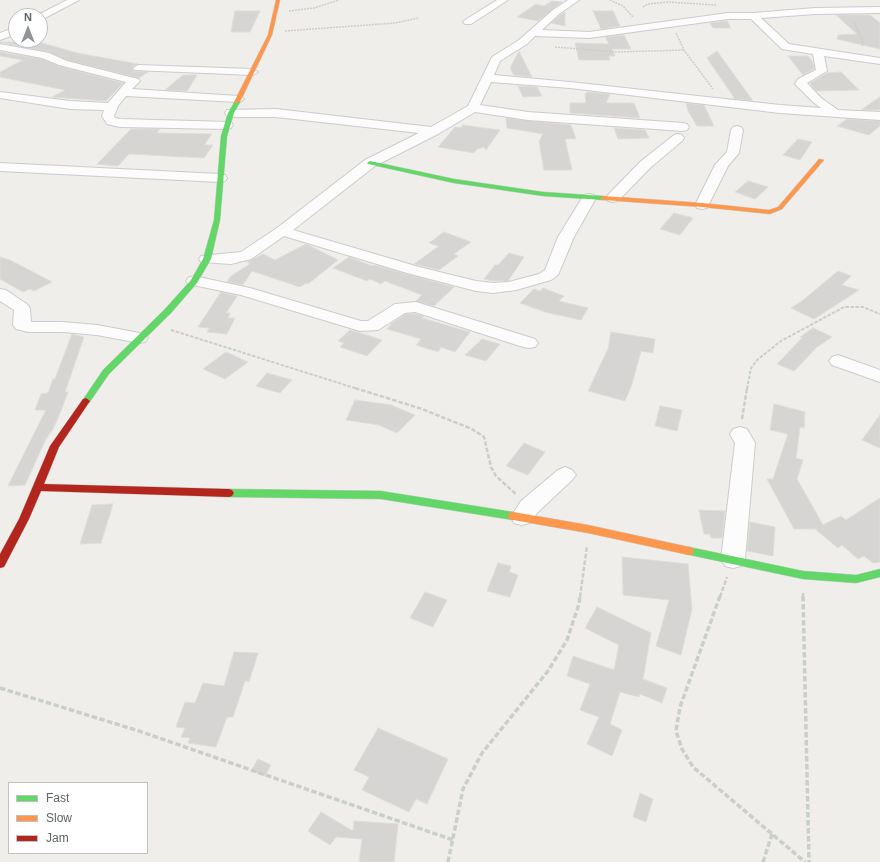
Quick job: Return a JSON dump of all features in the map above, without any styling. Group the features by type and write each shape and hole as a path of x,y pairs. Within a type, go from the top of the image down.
{"street":[{"path":"48,13 74,0"},
{"path":"0,564 24,519 55,446 106,372 168,311 194,281 207,259 217,220 224,136 227,125 231,113 253,72 270,32 278,0"},
{"path":"468,22 503,0"},
{"path":"207,259 231,259 246,256 282,231 370,163 452,122 473,108 496,59 523,42 556,12 574,0"},
{"path":"832,0 839,11"},
{"path":"534,32 589,35 651,25 672,24 728,16 753,16 792,12 880,10"},
{"path":"753,16 783,46 818,53 880,61"},
{"path":"0,47 45,55 63,62 134,81 126,88 112,106 108,116 109,119 120,123 227,125"},
{"path":"818,53 822,71 802,81 801,84 816,100 834,112"},
{"path":"138,68 253,72"},
{"path":"487,78 570,85 780,109 880,116"},
{"path":"124,92 238,99"},
{"path":"0,95 70,105 100,107 112,106"},
{"path":"473,108 528,116 681,132 645,165 613,198"},
{"path":"231,113 276,113 434,130"},
{"path":"702,205 722,165 732,153 737,130"},
{"path":"370,163 500,188 589,198 613,198 770,212 780,208 821,160"},
{"path":"0,167 220,178"},
{"path":"282,231 413,270 476,286 493,288 510,286 545,276 552,272 566,237 589,198"},
{"path":"194,281 257,295 360,326 372,326 401,308 416,307 529,343"},
{"path":"0,294 22,309 22,325 29,327 63,327 97,330 139,338"},
{"path":"838,361 880,376"},
{"path":"734,559 745,443 740,434"},
{"path":"526,512 565,475"},
{"path":"37,487 232,493 381,495 526,512 588,529 734,559 803,575 856,579 880,573"}],"path":[{"path":"274,12 314,8 339,0"},
{"path":"610,0 623,6 632,17 651,25"},
{"path":"643,7 656,2 686,1 722,5"},
{"path":"839,11 851,15 863,41 858,58"},
{"path":"270,32 395,23 419,18"},
{"path":"672,24 684,50 723,103"},
{"path":"555,47 617,52 684,50"},
{"path":"740,434 751,368 757,360 781,341 844,307 863,307 880,314"},
{"path":"153,325 422,409 472,429 484,437 491,467 496,476 526,512"},
{"path":"448,862 463,789 482,753 548,671 567,640 579,604 588,529"},
{"path":"734,559 680,708 676,731 682,749 693,767 805,862"},
{"path":"803,575 808,862"},
{"path":"0,688 146,734 453,840"},
{"path":"764,862 772,834"}],"building":[{"path":"552,1 562,2 538,21 517,17 536,4 544,6"},
{"path":"235,11 260,11 250,32 231,32"},
{"path":"593,11 613,11 620,26 601,29"},
{"path":"565,12 565,26 551,23 560,15"},
{"path":"836,15 870,15 880,23 880,49 837,39 838,35 857,34"},
{"path":"727,21 731,28 713,28 710,23"},
{"path":"624,35 631,49 612,49 615,56 609,56 610,60 579,60 575,43 609,44 605,37"},
{"path":"48,45 77,53 138,64 132,67 133,71 148,72 139,78 67,60 49,52 29,48 48,48"},
{"path":"519,51 532,77 514,75 510,68"},
{"path":"717,51 753,101 735,99 707,58"},
{"path":"0,52 42,59 59,66 123,83 106,101 52,97 65,90 0,77 0,72 23,60 0,56"},
{"path":"788,56 808,56 813,62 814,69 803,75"},
{"path":"841,72 859,90 816,91 810,83 827,73"},
{"path":"183,75 197,75 187,91 165,90"},
{"path":"518,86 537,87 542,96 523,97"},
{"path":"587,92 610,94 606,103 634,103 640,118 570,113 570,103 586,103 585,95"},
{"path":"880,97 880,110 861,110"},
{"path":"686,103 704,105 714,126 697,126 688,111"},
{"path":"506,118 571,125 576,139 565,139 572,170 544,170 539,141 543,134 507,128"},
{"path":"847,119 880,121 880,126 869,135 837,126"},
{"path":"463,125 500,130 486,150 484,147 477,149 474,153 438,147 455,127 461,128"},
{"path":"614,128 645,130 649,138 618,139"},
{"path":"131,129 160,129 157,133 212,134 204,145 213,145 204,158 129,154 118,166 97,164"},
{"path":"798,139 812,142 800,160 783,155"},
{"path":"748,181 768,187 755,199 735,192"},
{"path":"674,213 693,218 680,235 660,229"},
{"path":"444,232 471,242 454,254 458,256 439,270 414,264 439,246 429,243"},
{"path":"306,244 338,260 308,284 306,283 300,287 252,271 243,285 227,282 231,276 250,264 247,262 263,254 275,260"},
{"path":"509,253 524,257 508,281 493,281 484,279 495,265 498,265"},
{"path":"0,257 10,260 52,282 34,291 30,289 23,292 0,279"},
{"path":"349,257 372,266 374,265 454,287 434,306 416,301 422,295 385,281 381,284 370,279 367,281 333,268"},
{"path":"838,271 851,276 842,285 859,290 814,319 791,308 802,301"},
{"path":"543,288 564,296 559,301 588,308 581,320 545,312 520,303 534,289 540,291"},
{"path":"221,292 237,296 226,313 230,313 228,318 235,318 227,334 207,332 209,328 198,327"},
{"path":"406,314 424,316 422,318 470,332 455,352 441,347 438,352 416,345 421,339 387,329 392,323"},
{"path":"813,328 832,337 817,347 794,371 777,364 802,338 800,337"},
{"path":"350,330 382,340 367,356 340,347 344,343 338,341"},
{"path":"611,332 655,339 653,353 641,351 632,384 625,401 588,391 608,349"},
{"path":"72,334 84,337 65,392 68,392 61,411 53,429 46,439 25,485 8,486 46,410 35,410 41,394 48,393 53,379 55,379"},
{"path":"482,339 500,344 486,361 465,355"},
{"path":"226,352 248,362 225,379 203,369"},
{"path":"267,373 292,380 280,393 256,386"},
{"path":"355,400 391,405 415,415 397,433 379,425 346,420"},
{"path":"774,404 805,412 804,428 800,427 796,458 803,460 797,479 823,525 841,516 846,520 880,498 880,562 873,563 864,556 858,559 842,545 838,548 815,529 794,529 767,479 773,479 788,434 770,430"},
{"path":"660,406 682,410 677,431 655,426"},
{"path":"880,415 880,448 862,440"},
{"path":"524,443 545,452 528,475 506,466"},
{"path":"113,504 101,543 80,544 92,505"},
{"path":"699,510 725,511 722,538 711,538 710,534 704,534"},
{"path":"750,522 775,527 773,556 747,551"},
{"path":"622,557 688,564 692,609 681,655 656,646 669,600 623,595"},
{"path":"498,563 511,566 509,572 518,575 510,597 487,591"},
{"path":"425,592 447,600 433,627 410,618"},
{"path":"597,607 651,633 643,679 667,688 662,703 640,694 639,697 620,692 610,724 622,730 612,756 587,744 599,717 580,710 590,684 567,676 573,656 614,670 619,645 585,628"},
{"path":"234,652 258,653 249,682 245,681 233,717 227,717 216,747 188,743 190,738 181,737 185,728 176,727 185,702 195,703 203,683 224,686"},
{"path":"378,728 448,759 427,804 416,799 409,812 362,790 369,777 354,770"},
{"path":"258,759 271,765 265,776 251,771"},
{"path":"640,793 653,799 646,822 633,817"},
{"path":"321,812 353,831 354,821 398,824 394,862 359,862 362,839 336,837 330,845 308,831"}],"traffic: fast":[{"path":"86,401 106,372 168,311 194,281 207,259 217,220 224,136 231,113 237,102"},
{"path":"370,163 454,181 543,194 603,198"},
{"path":"229,493 381,495 513,516"},
{"path":"689,551 803,575 856,579 880,573"}],"traffic: slow":[{"path":"237,102 270,35 278,0"},
{"path":"603,198 702,205 770,212 780,208 821,160"},
{"path":"513,516 588,529 689,551"}],"traffic: jam":[{"path":"0,564 24,519 55,446 86,401"},
{"path":"37,487 229,493"}]}
